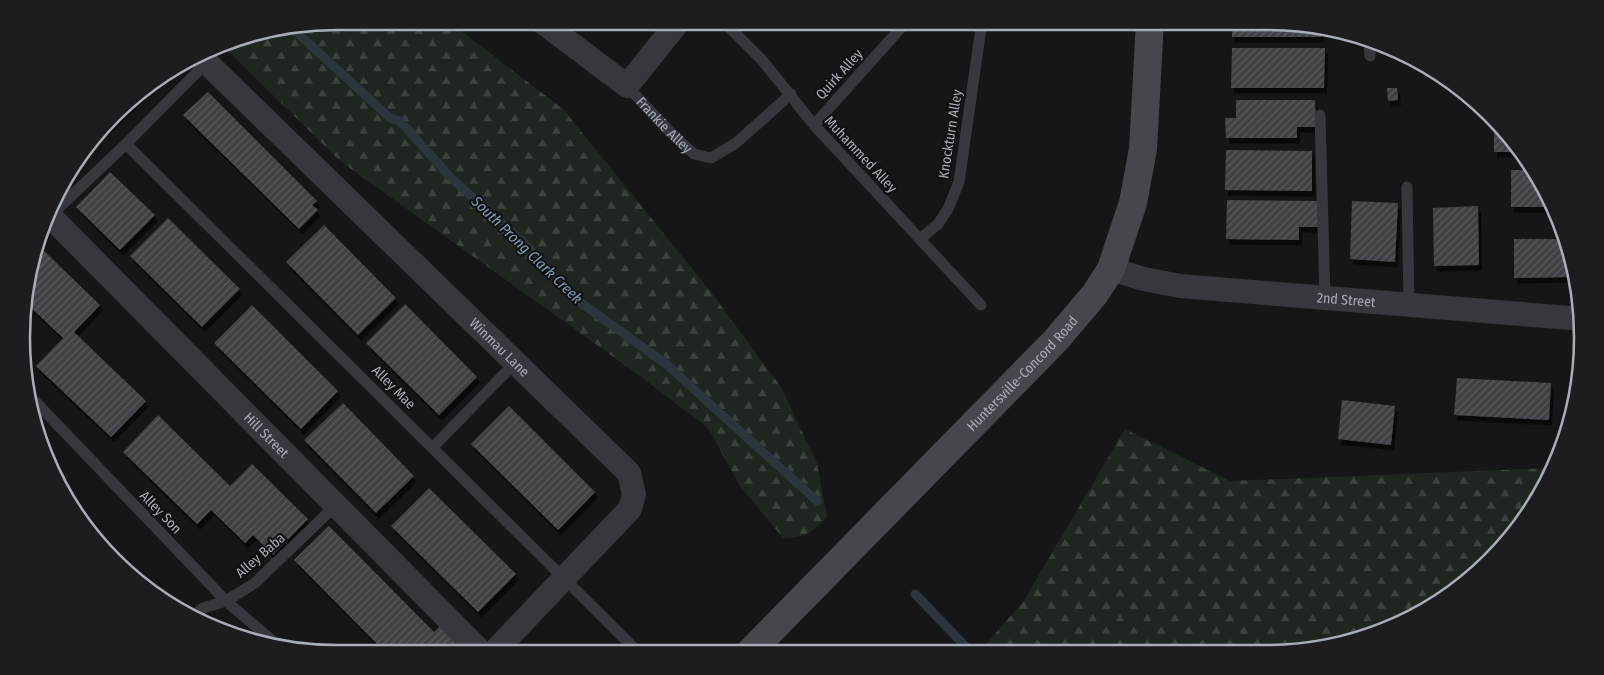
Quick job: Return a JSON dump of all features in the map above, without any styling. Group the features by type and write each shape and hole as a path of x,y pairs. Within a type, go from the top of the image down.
{"main road":[{"name":"Huntersville-Concord Road","path":"763,645 1056,340 1095,294 1111,269 1133,203 1144,149 1150,30"}],"street":[{"name":"Frankie Alley","path":"552,30 627,86"},
{"path":"627,86 672,30"},
{"name":"Winmau Lane","path":"204,60 628,473 634,494 630,509 501,645"},
{"name":"Hill Street","path":"53,219 474,645"},
{"name":"2nd Street","path":"1111,269 1144,279 1180,286 1573,318"}],"lane":[{"name":"Muhammed Alley","path":"732,30 762,60 814,125 980,305"},
{"name":"Quirk Alley","path":"814,125 899,30"},
{"name":"Knockturn Alley","path":"920,240 938,224 948,209 959,182 981,30"},
{"path":"1370,48 1370,56"},
{"path":"59,208 126,144 203,61"},
{"name":"Frankie Alley","path":"627,86 670,132 694,154 711,158 736,144 791,94"},
{"path":"1320,115 1325,299"},
{"name":"Alley Mae","path":"126,144 565,577 631,645"},
{"path":"1407,186 1408,305"},
{"path":"433,447 515,363"},
{"name":"Alley Son","path":"37,404 226,601 268,637"},
{"name":"Alley Baba","path":"199,612 203,608 226,601 255,583 336,505"}],"green space":[{"path":"460,30 563,109 711,292 781,387 817,463 827,517 808,533 796,537 783,538 740,486 708,428 636,373 340,161 227,50 258,40 317,31"},
{"path":"1125,429 1230,481 1545,468 1533,491 1510,525 1469,569 1420,604 1384,622 1346,635 1307,642 1266,645 985,645 1023,602"}],"building":[{"path":"1232,30 1287,31 1321,35 1321,37 1232,37"},
{"path":"1232,48 1325,48 1324,88 1231,88"},
{"path":"1387,88 1397,88 1398,100 1388,101"},
{"path":"208,92 317,201 312,205 318,210 299,229 183,115"},
{"path":"1236,100 1315,100 1316,127 1297,127 1297,138 1226,138 1225,118 1236,118"},
{"path":"1494,131 1511,152 1494,152"},
{"path":"1226,150 1312,151 1312,191 1225,190"},
{"path":"1511,170 1524,170 1545,207 1511,207"},
{"path":"110,172 155,215 120,250 76,207"},
{"path":"1227,200 1321,201 1320,227 1299,227 1299,240 1226,239"},
{"path":"1352,201 1398,203 1395,262 1350,259"},
{"path":"1478,206 1479,265 1434,266 1433,208"},
{"path":"168,218 240,289 202,327 130,256"},
{"path":"324,225 396,298 358,335 286,262"},
{"path":"1514,239 1558,239 1568,277 1514,278"},
{"path":"43,250 100,305 74,332 146,401 111,437 36,366 63,338 32,309"},
{"path":"405,304 477,377 439,415 366,343"},
{"path":"252,305 338,391 301,429 214,343"},
{"path":"1457,378 1551,383 1549,420 1454,415"},
{"path":"1342,400 1395,406 1391,445 1338,439"},
{"path":"343,403 414,476 376,513 304,440"},
{"path":"509,406 595,492 558,530 471,444"},
{"path":"158,415 230,486 252,464 308,519 273,555 253,535 245,543 211,510 197,524 123,452"},
{"path":"429,488 516,574 478,612 391,526"},
{"path":"329,526 434,632 443,623 465,645 378,645 294,560"}],"waterway":[{"name":"South Prong Clark Creek","path":"297,33 390,118 400,121 451,178 522,241 573,297 666,364 817,501"},
{"name":"South Prong Clark Creek","path":"915,594 964,645"}]}
